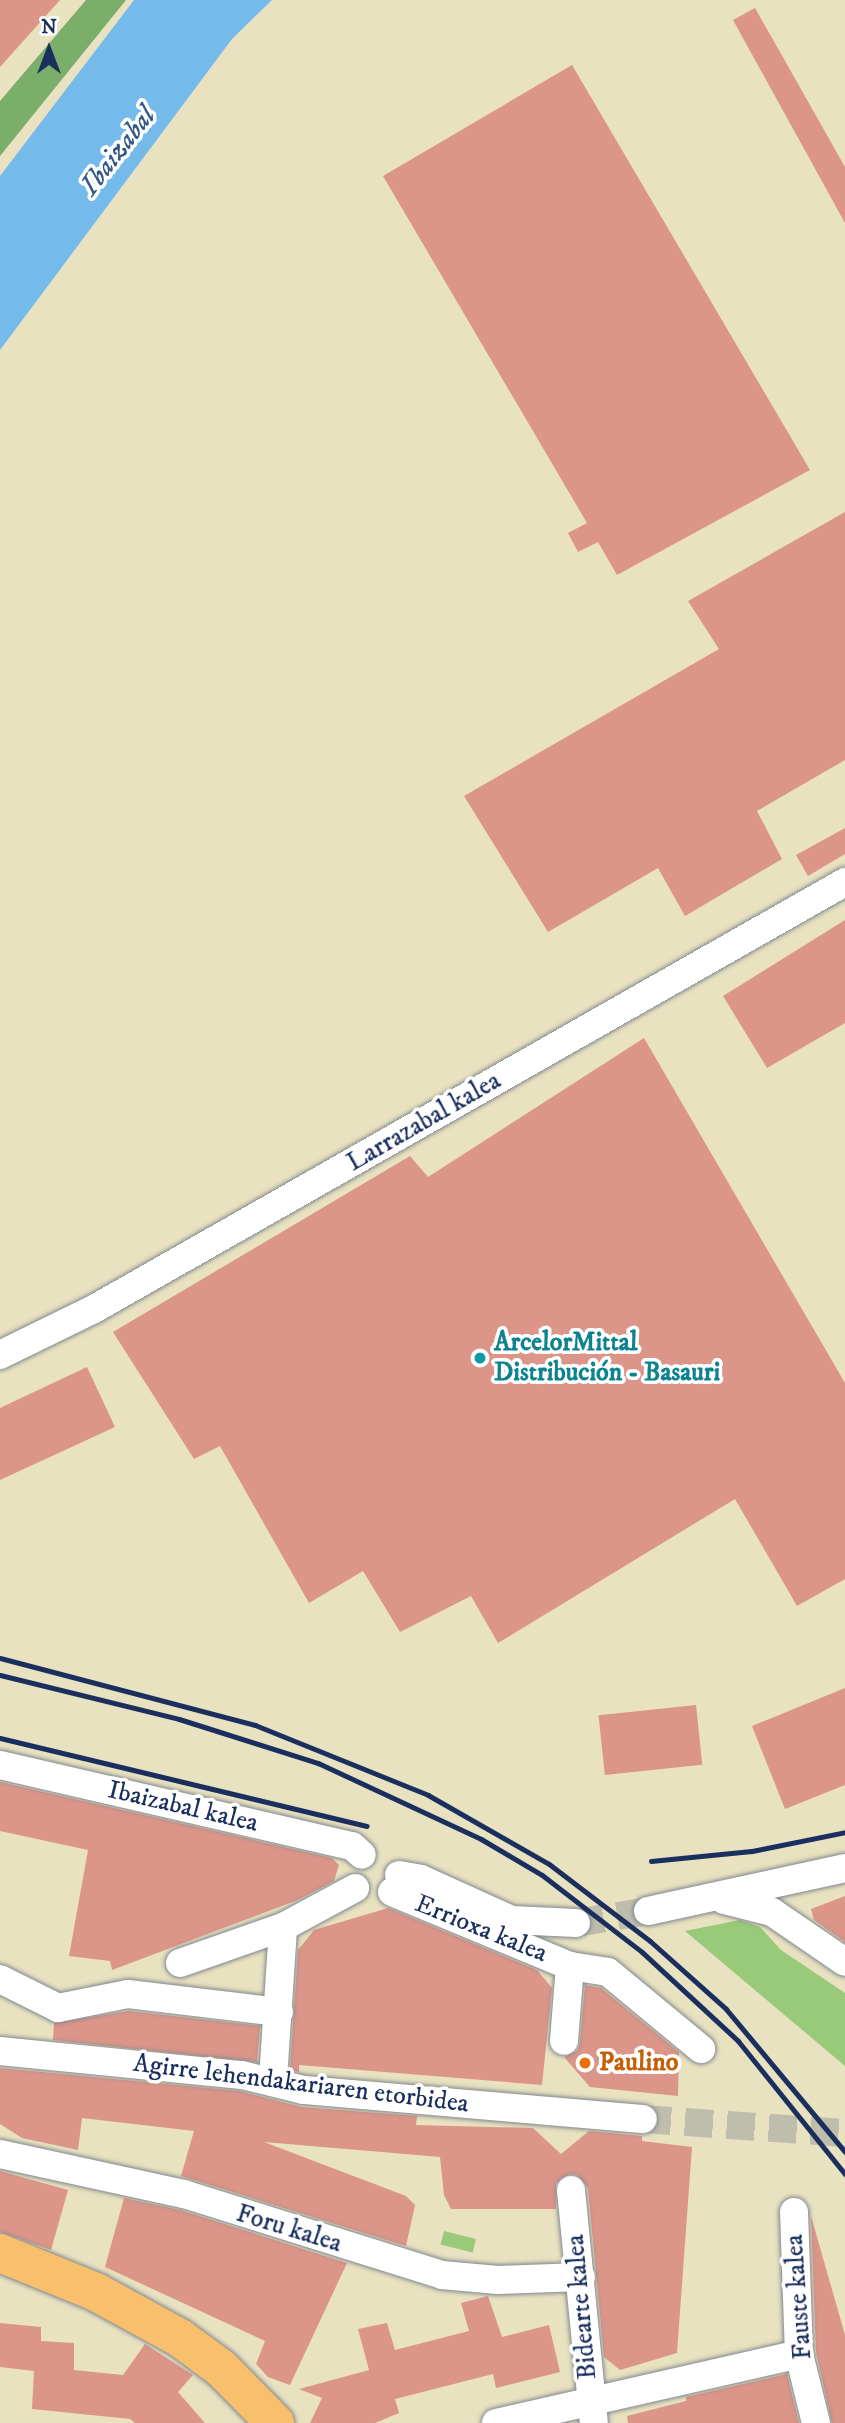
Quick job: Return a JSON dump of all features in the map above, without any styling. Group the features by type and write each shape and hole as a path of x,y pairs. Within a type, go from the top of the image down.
{"main road":[{"path":"2,2257 96,2292 180,2337 246,2391 275,2423"}],"street":[{"name":"Larrazabal kalea","path":"0,1355 94,1309 845,882"},
{"name":"Ibaizabal kalea","path":"0,1765 352,1846 362,1854"},
{"path":"396,1883 390,1856 376,1851 362,1854 351,1873 355,1888 372,1899 396,1883 421,1879 512,1920 576,1923"},
{"path":"648,1911 832,1872"},
{"path":"793,1927 797,1902 832,1872"},
{"name":"Errioxa kalea","path":"396,1883 570,1966 608,1972 701,2049"},
{"path":"180,1963 283,1927 355,1888"},
{"path":"710,1900 741,1901 772,1912 845,1962"},
{"path":"273,2080 283,1927"},
{"name":"Errioxa kalea","path":"564,2041 570,1966"},
{"path":"0,1979 58,2008 128,1994 279,2012"},
{"name":"Agirre lehendakariaren etorbidea","path":"0,2050 273,2080 303,2090 643,2119"},
{"name":"Foru kalea","path":"0,2154 184,2194 442,2275 499,2280 580,2277"},
{"name":"Bidearte kalea","path":"571,2190 592,2411"},
{"name":"Fauste kalea","path":"793,2212 800,2354 816,2423"},
{"path":"496,2423 592,2411 800,2354"}],"green space":[{"path":"86,0 126,0 0,156 0,101"},
{"path":"740,1920 760,1927 781,1950 845,1993 845,2066 685,1931"},
{"path":"444,2231 476,2239 473,2253 441,2245"}],"water":[{"name":"Ibaizabal","path":"134,0 272,0 232,39 0,350 0,176"}],"building":[{"path":"0,0 60,0 0,67"},
{"path":"755,8 845,167 845,223 733,20"},
{"path":"572,65 810,470 617,575 598,542 578,552 568,533 587,523 383,176"},
{"path":"845,512 845,760 757,811 782,859 685,916 658,868 548,932 464,796 719,649 688,601"},
{"path":"845,828 845,854 808,876 796,855"},
{"path":"845,920 845,1023 767,1068 723,996"},
{"name":"ArcelorMittal Distribución - Basauri","path":"644,1038 845,1383 845,1579 797,1606 735,1499 498,1643 471,1596 400,1632 363,1571 309,1603 220,1446 194,1459 113,1332 410,1156 428,1177"},
{"path":"87,1367 115,1427 0,1480 0,1408"},
{"path":"845,1688 845,1785 785,1809 752,1726"},
{"path":"696,1705 702,1765 605,1775 599,1715"},
{"path":"0,1782 332,1858 339,1865 334,1881 298,1900 112,1970 110,1961 69,1956 88,1850 0,1831"},
{"path":"845,1896 845,1942 814,1920 811,1909"},
{"path":"388,1908 537,1970 552,1988 542,2085 299,2065 299,2072 290,2070 298,1950 314,1930"},
{"path":"585,1985 601,1988 679,2052 678,2096 590,2087 564,2057 577,2051 580,2043"},
{"path":"129,2011 260,2026 257,2062 53,2040 54,2023"},
{"path":"0,2068 239,2091 302,2107 417,2116 416,2125 533,2128 561,2154 589,2131 642,2136 642,2141 692,2147 677,2353 620,2370 604,2357 588,2188 577,2175 569,2174 556,2183 556,2209 451,2209 444,2195 440,2157 264,2142 406,2196 415,2205 406,2246 181,2176 194,2131 82,2118 78,2150 22,2138 0,2124"},
{"path":"0,2171 68,2190 51,2250 0,2232"},
{"path":"124,2198 180,2210 347,2263 290,2385 268,2377 256,2364 265,2341 105,2267"},
{"path":"811,2216 845,2335 845,2423 832,2423 816,2352"},
{"path":"488,2296 502,2337 549,2325 560,2372 496,2388 493,2374 395,2399 399,2413 375,2423 310,2423 322,2398 299,2389 369,2370 358,2329 387,2323 395,2350 469,2331 461,2303"},
{"path":"0,2323 41,2327 41,2341 74,2343 74,2370 123,2375 145,2344 193,2375 178,2392 205,2423 135,2423 130,2419 32,2409 34,2371 0,2367"},
{"path":"787,2374 799,2423 628,2423 627,2416 686,2401 686,2397"}],"tunnel":[{"path":"576,1923 648,1911"},
{"path":"643,2119 845,2133"}],"railway":[{"path":"0,1658 255,1725 428,1795 549,1864 650,1941 726,2009 845,2152"},
{"path":"0,1675 179,1719 318,1763 481,1839 542,1875 642,1952 738,2041 845,2174"},
{"path":"0,1738 367,1826"},
{"path":"651,1861 752,1851 845,1832"}],"place":[{"name":"ArcelorMittal Distribución - Basauri","path":"480,1358"},
{"name":"Paulino","path":"585,2063"}]}
